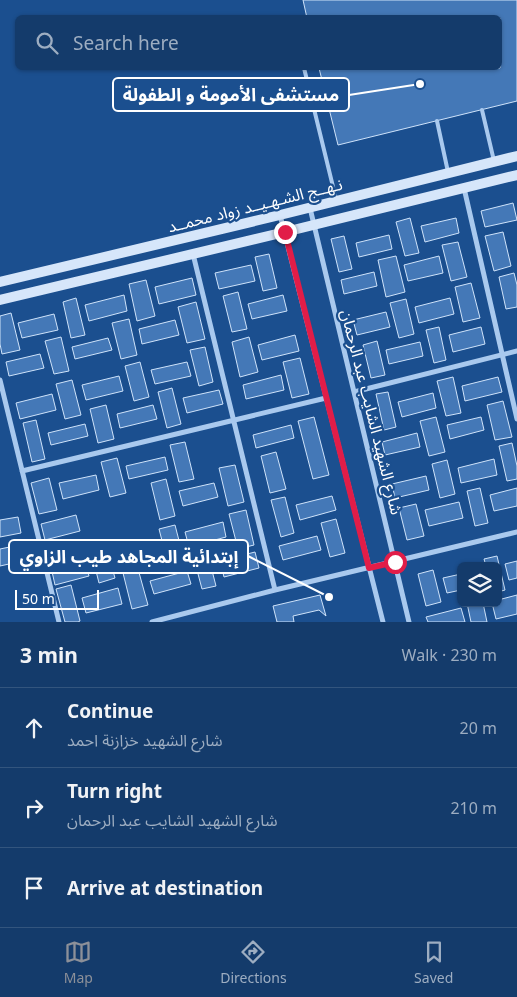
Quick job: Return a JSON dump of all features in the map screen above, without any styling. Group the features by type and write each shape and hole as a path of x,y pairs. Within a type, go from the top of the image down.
{"main road":[{"name":"نـهــج الشـهـيــد زواد محمــد","path":"0,282 310,208 517,156"},
{"name":"نـهــج الشـهـيــد زواد محمــد","path":"0,300 517,175"}],"street":[{"path":"464,188 517,419"},
{"name":"شارع الشهيد الشايب عبد الرحمان","path":"310,208 409,622"},
{"path":"280,215 383,622"},
{"path":"193,254 275,590"},
{"path":"354,392 517,352"},
{"path":"0,380 59,622"},
{"path":"22,470 326,398"},
{"path":"152,622 167,620 275,590 517,532"}],"lane":[{"path":"304,70 337,201"},
{"path":"482,110 494,161"},
{"path":"437,121 448,173"}],"building":[{"path":"303,0 517,0 517,101 338,145 319,70 502,70 502,15 306,15"},
{"path":"513,203 517,220 485,227 481,211"},
{"path":"410,218 419,253 405,256 396,222"},
{"path":"456,218 459,233 425,242 421,226"},
{"path":"503,232 511,266 494,271 485,236"},
{"path":"389,235 392,249 359,257 356,243"},
{"path":"344,236 352,269 339,272 331,239"},
{"path":"458,242 467,277 451,281 442,245"},
{"path":"269,254 277,288 263,291 255,257"},
{"path":"396,256 405,292 386,297 378,260"},
{"path":"439,256 443,273 408,281 404,265"},
{"path":"251,265 255,281 219,289 215,273"},
{"path":"374,272 377,286 344,294 341,280"},
{"path":"514,273 517,285 517,307 506,309 499,277"},
{"path":"192,278 196,295 159,304 155,287"},
{"path":"146,280 155,316 137,321 129,284"},
{"path":"471,283 480,318 463,322 455,287"},
{"path":"238,292 247,329 232,332 223,296"},
{"path":"124,295 127,311 89,321 85,305"},
{"path":"283,295 287,311 252,319 248,304"},
{"path":"76,298 85,335 71,338 63,302"},
{"path":"450,298 454,314 419,323 415,307"},
{"path":"406,299 414,334 399,338 390,303"},
{"path":"196,302 205,339 187,343 178,307"},
{"path":"386,312 390,327 357,335 353,320"},
{"path":"11,313 20,350 2,354 0,316"},
{"path":"54,314 58,330 22,338 18,323"},
{"path":"129,319 137,355 121,359 112,323"},
{"path":"175,320 179,335 142,344 139,329"},
{"path":"439,327 446,360 434,363 426,330"},
{"path":"481,327 485,344 453,352 449,335"},
{"path":"295,335 299,351 262,360 258,345"},
{"path":"61,337 69,371 54,374 45,341"},
{"path":"249,337 258,372 240,377 232,342"},
{"path":"108,338 112,350 75,359 72,347"},
{"path":"377,341 385,375 371,378 363,345"},
{"path":"420,342 423,356 389,364 386,350"},
{"path":"205,347 213,382 199,386 190,350"},
{"path":"40,354 44,368 9,376 6,362"},
{"path":"300,358 309,394 292,398 283,362"},
{"path":"140,362 149,397 134,401 125,366"},
{"path":"187,362 191,376 155,384 151,370"},
{"path":"281,375 284,390 246,399 243,385"},
{"path":"119,376 123,391 86,400 82,385"},
{"path":"453,377 461,413 446,416 437,381"},
{"path":"498,377 502,392 465,401 462,386"},
{"path":"72,380 81,415 65,419 56,384"},
{"path":"172,388 181,424 167,428 158,392"},
{"path":"219,390 223,404 187,413 183,398"},
{"path":"388,392 396,427 384,430 376,394"},
{"path":"433,393 436,408 402,417 398,402"},
{"path":"52,394 56,410 20,419 16,403"},
{"path":"503,401 512,437 495,440 487,405"},
{"path":"106,405 114,439 98,443 90,409"},
{"path":"153,405 157,419 120,428 117,414"},
{"path":"314,417 329,475 313,479 298,421"},
{"path":"436,417 445,452 429,456 420,421"},
{"path":"481,417 484,430 450,439 447,425"},
{"path":"36,420 45,459 32,462 23,423"},
{"path":"85,424 88,436 51,445 48,433"},
{"path":"291,425 294,438 256,448 253,435"},
{"path":"417,433 420,447 385,455 382,442"},
{"path":"185,442 194,479 179,482 170,445"},
{"path":"512,443 517,466 517,479 507,481 499,446"},
{"path":"276,452 286,489 270,493 261,456"},
{"path":"165,457 168,470 129,479 126,466"},
{"path":"117,458 126,493 110,497 101,462"},
{"path":"494,459 497,475 461,483 458,468"},
{"path":"447,460 455,494 440,498 432,464"},
{"path":"235,465 244,502 228,506 219,468"},
{"path":"96,475 99,490 63,499 59,483"},
{"path":"426,476 429,490 395,498 392,484"},
{"path":"49,478 57,510 39,514 31,483"},
{"path":"166,479 175,516 160,520 151,483"},
{"path":"214,483 218,497 183,506 179,491"},
{"path":"480,488 488,523 475,526 467,491"},
{"path":"517,488 517,506 494,511 490,495"},
{"path":"332,496 336,510 300,520 296,505"},
{"path":"285,497 294,533 281,537 271,500"},
{"path":"459,502 463,518 429,526 425,510"},
{"path":"416,504 424,536 407,540 399,508"},
{"path":"246,510 254,545 238,549 229,514"},
{"path":"76,515 80,531 45,540 41,524"},
{"path":"18,517 21,533 0,537 0,520"},
{"path":"336,519 345,553 330,557 321,523"},
{"path":"223,522 226,537 189,547 185,532"},
{"path":"175,525 184,560 168,564 159,529"},
{"path":"317,536 321,550 283,560 279,546"},
{"path":"105,543 115,578 99,583 90,547"},
{"path":"24,544 27,560 0,566 0,549"},
{"path":"207,551 216,586 202,589 193,555"},
{"path":"255,552 259,568 224,577 220,561"},
{"path":"497,556 498,562 485,562 484,559"},
{"path":"84,558 89,576 55,585 51,567"},
{"path":"517,561 517,578 509,580 505,564"},
{"path":"138,569 148,605 132,609 123,573"},
{"path":"433,570 441,602 426,606 418,574"},
{"path":"187,571 191,584 154,594 150,581"},
{"path":"457,575 457,591 447,593 443,578"},
{"path":"502,577 505,590 502,591"},
{"path":"71,585 80,621 78,622 65,622 56,589"},
{"path":"118,588 122,604 86,613 82,598"},
{"path":"320,595 326,616 319,610 293,616 294,622 277,622 273,606"},
{"path":"517,595 517,614 496,619 493,607 502,607 502,599"},
{"path":"468,607 484,607 487,622 471,622"},
{"path":"461,608 465,622 428,622 426,617"}],"place":[{"name":"مستشفى الأمومة و الطفولة","path":"420,84"},
{"name":"إبتدائية المجاهد طيب الزاوي","path":"329,597"}],"route":[{"path":"285,232 369,568 395,562"}]}
